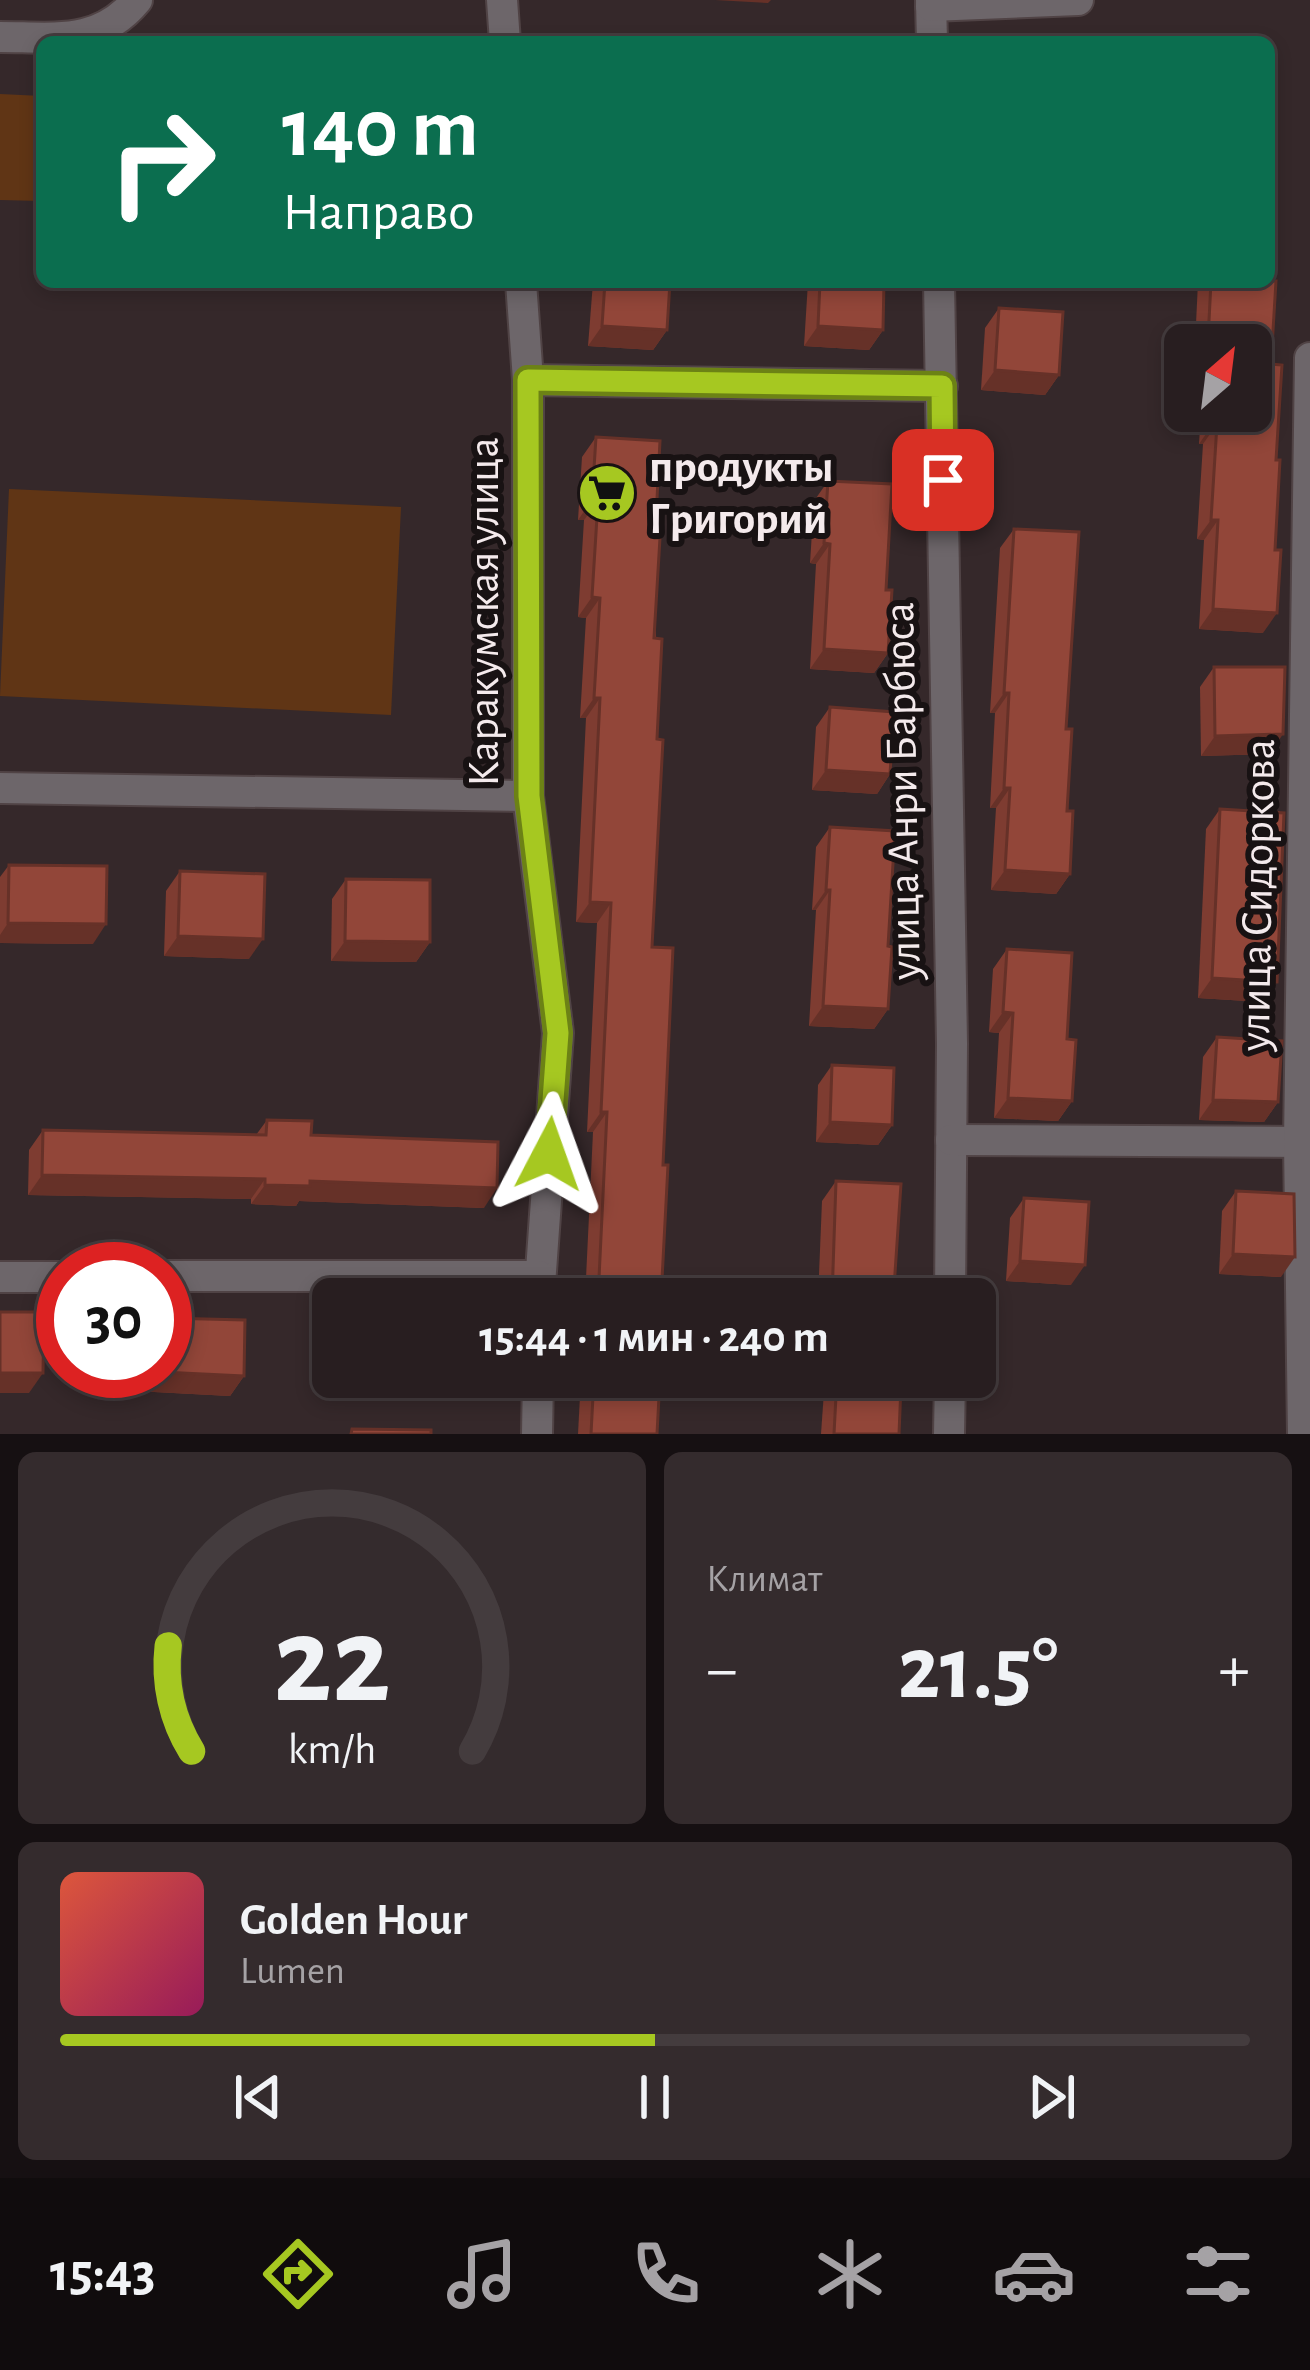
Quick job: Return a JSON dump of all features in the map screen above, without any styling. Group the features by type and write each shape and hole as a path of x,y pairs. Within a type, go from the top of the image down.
{"street":[{"path":"84,36 123,17 137,0"},
{"path":"502,0 505,36"},
{"path":"932,36 931,3 1078,0"},
{"path":"0,37 36,37"},
{"name":"Каракумская улица","path":"521,288 528,380 529,796 558,1033 540,1278"},
{"name":"улица Анри Барбюса","path":"939,288 952,1044 950,1278"},
{"name":"улица Сидоркова","path":"1303,1434 1310,358"},
{"path":"528,380 942,386"},
{"path":"0,788 529,796"},
{"path":"951,1140 1305,1142"},
{"path":"0,1277 36,1276"},
{"path":"192,1277 312,1280"},
{"path":"537,1434 538,1398"},
{"path":"950,1398 950,1434"}],"shaded area":[{"path":"0,94 36,96 36,201 0,200"},
{"path":"9,489 401,507 391,715 0,696"}],"building":[{"path":"1276,281 1272,347 1272,324 1209,324 1211,288 1275,288"},
{"path":"605,288 670,288 667,330 602,326"},
{"path":"820,288 884,288 883,330 818,326"},
{"path":"999,308 1063,312 1059,375 995,370"},
{"path":"1272,364 1282,365 1276,460 1280,460 1275,550 1281,550 1277,613 1213,609 1218,520 1211,520 1216,432 1272,432"},
{"path":"596,437 660,441 654,638 662,639 657,739 663,740 652,947 673,948 662,1278 599,1278 611,903 590,902 600,698 594,698 600,598 592,597 598,501 592,500"},
{"path":"828,481 892,484 888,653 824,649"},
{"path":"1014,529 1079,532 1066,729 1072,729 1067,811 1073,811 1070,874 1005,870 1010,788 1004,788 1009,693 1004,693"},
{"path":"1214,667 1285,667 1283,734 1215,736"},
{"path":"830,707 894,712 890,774 826,770"},
{"path":"1220,809 1284,813 1277,982 1212,978"},
{"path":"830,827 895,831 888,1009 823,1006"},
{"path":"9,865 107,866 106,924 8,923"},
{"path":"180,871 265,874 263,939 178,936"},
{"path":"346,879 430,880 430,942 345,941"},
{"path":"1007,949 1072,953 1067,1039 1076,1040 1072,1101 1008,1098 1013,1013 1003,1012"},
{"path":"1217,1037 1282,1041 1278,1102 1213,1100"},
{"path":"832,1065 894,1068 892,1125 830,1122"},
{"path":"267,1120 312,1121 311,1135 498,1142 497,1188 310,1181 310,1186 265,1185 265,1179 42,1175 43,1130 266,1135"},
{"path":"836,1181 901,1184 895,1278 833,1278"},
{"path":"1236,1191 1294,1194 1295,1257 1233,1254"},
{"path":"1024,1198 1089,1202 1085,1265 1020,1261"},
{"path":"0,1312 36,1312 36,1373 0,1373"},
{"path":"192,1319 245,1320 244,1376 192,1373"},
{"path":"593,1398 659,1398 657,1434 591,1434"},
{"path":"836,1398 900,1398 899,1434 834,1434"},
{"path":"352,1429 431,1430 431,1434 351,1434"}],"place":[{"name":"продукты Григорий","path":"607,493"}],"route":[{"path":"549,1154 558,1033 529,796 528,380 942,386 943,480"}]}
